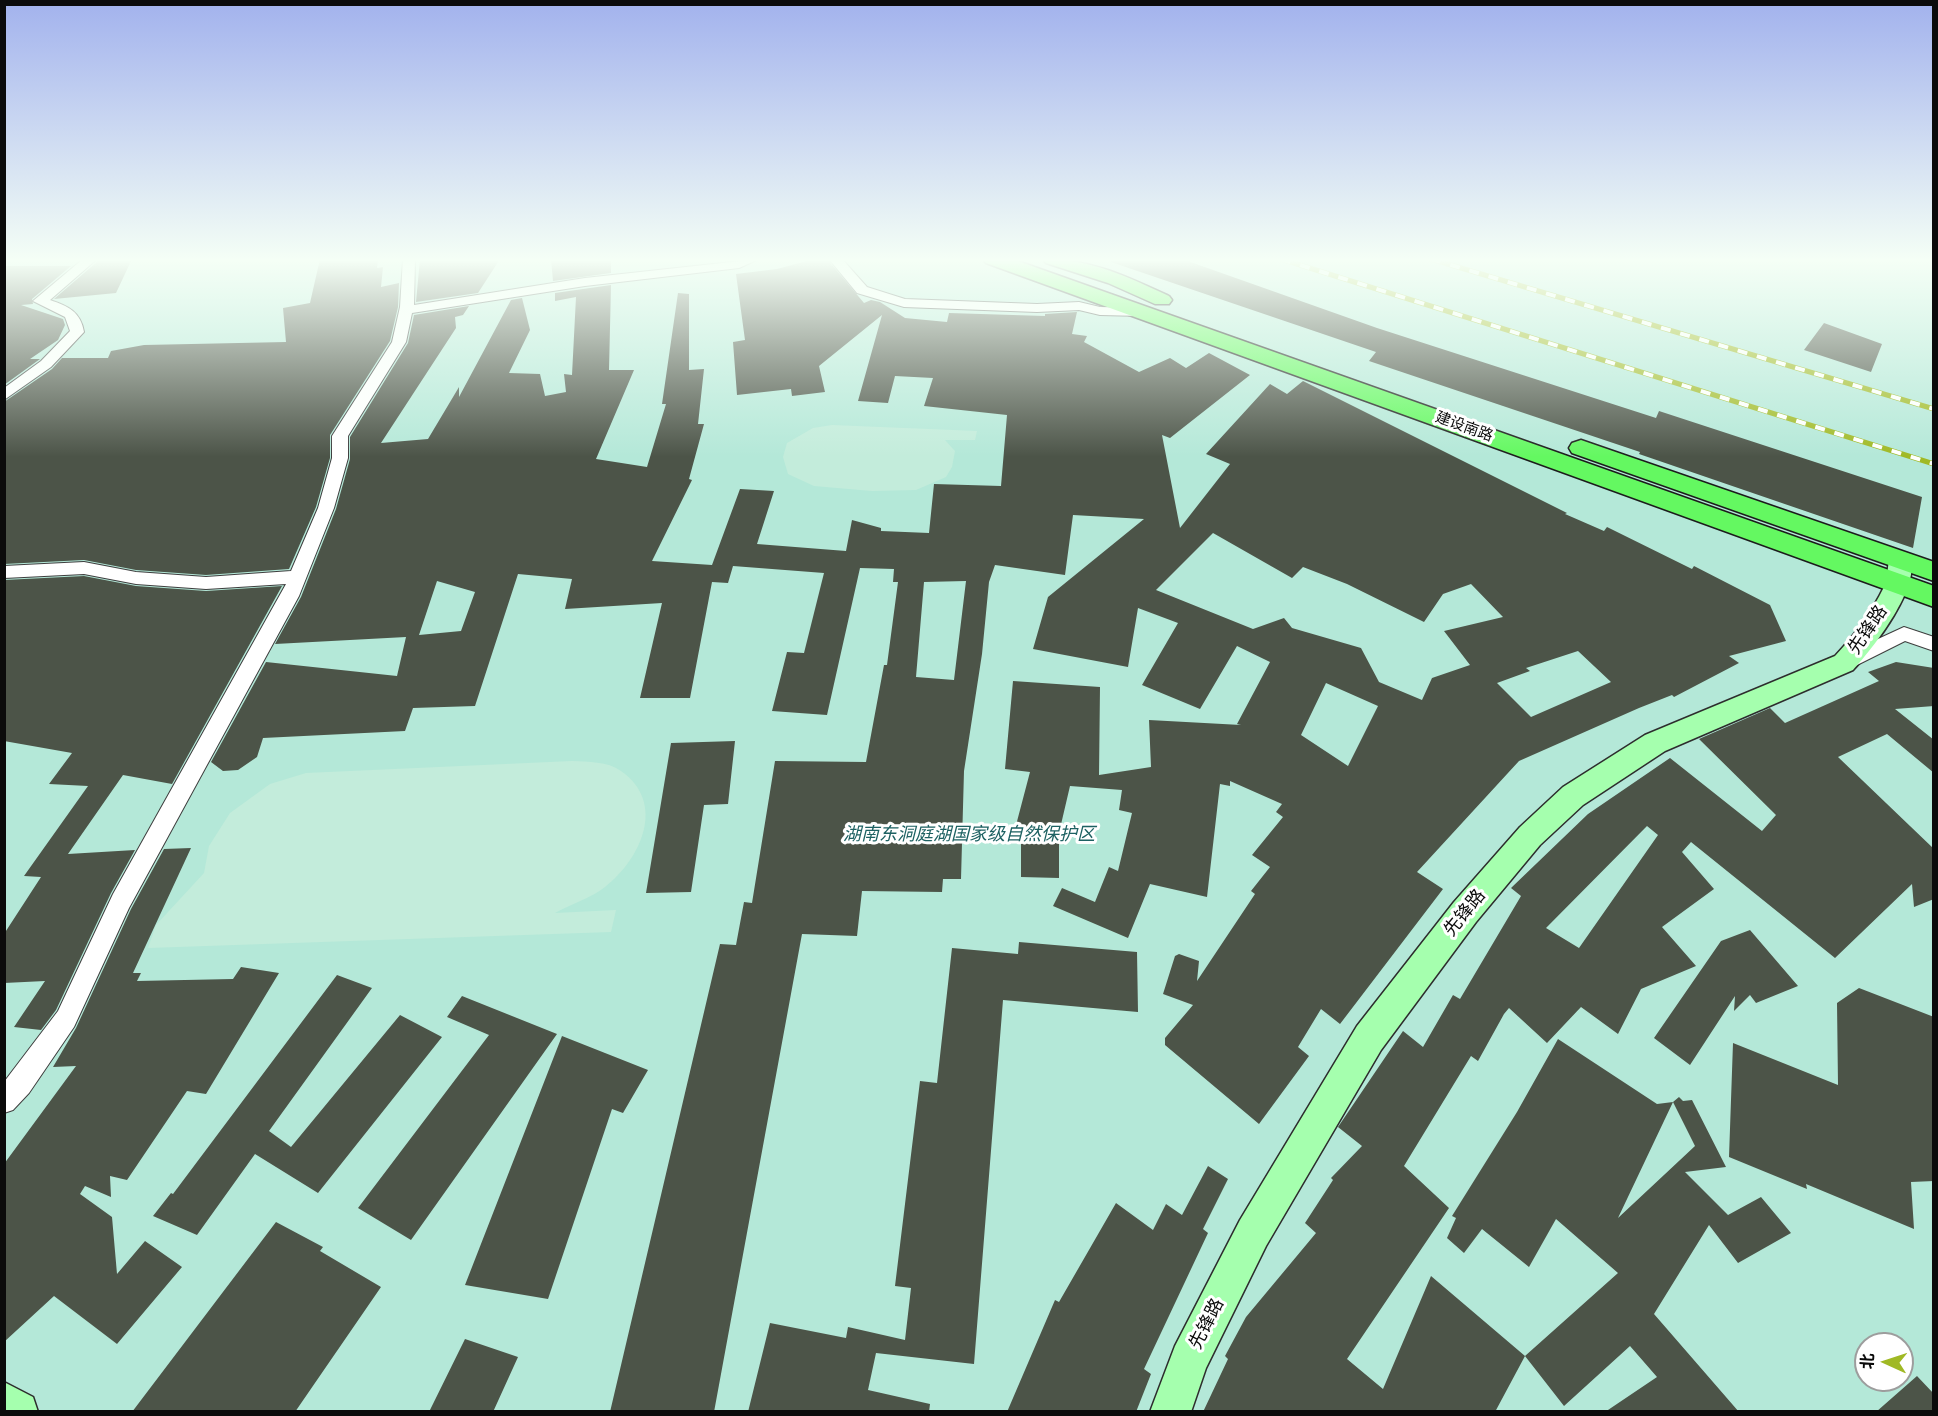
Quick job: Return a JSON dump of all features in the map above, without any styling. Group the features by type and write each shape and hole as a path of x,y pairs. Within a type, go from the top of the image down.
{"main road":[{"name":"建设南路","path":"1179,325 1899,574 1934,572"},
{"name":"建设南路","path":"1231,325 1720,495 1899,574 1934,597"},
{"name":"先锋路","path":"1170,1412 1189,1360 1252,1233 1369,1038 1465,912 1530,836 1572,796 1655,743 1844,663 1859,647 1899,574"},
{"path":"4,1402 18,1412"}],"street":[{"path":"4,396 46,364 77,332 76,325"},
{"path":"4,1101 20,1084 66,1019 121,901 168,821 226,708 262,651 298,577 326,508 340,458 340,436 399,342 403,325"},
{"path":"4,572 84,568 136,578 206,583 298,577"},
{"path":"1844,663 1904,634 1934,644"}],"green space":[{"name":"湖南东洞庭湖国家级自然保护区","path":"5,325 1933,325 1933,1411 5,1412"},
{"path":"832,425 977,431 975,440 945,440 955,451 952,467 946,477 916,490 872,491 814,486 788,474 783,457 787,443 813,428"},
{"path":"572,761 610,765 616,768 635,784 643,799 646,814 644,830 629,862 605,887 555,913 616,910 611,932 148,948 156,925 204,873 209,846 230,813 270,784 306,773"}],"building":[{"path":"4,325 65,325 58,340 30,359 40,359 4,385"},
{"path":"285,325 394,325 390,341 330,435 330,458 316,507 289,569 206,575 136,570 84,560 4,564 4,402 52,369 62,358 108,358 111,351 144,345 286,342"},
{"path":"412,325 456,325 456,328 381,443 428,439 459,387 459,397 498,325 529,325 530,330 509,373 540,374 545,396 566,392 564,374 572,375 575,325 610,325 609,370 634,370 596,459 647,467 666,404 662,404 673,325 689,325 689,370 704,369 698,424 704,424 689,479 692,480 652,561 712,565 740,489 774,491 757,544 846,551 852,520 881,528 881,531 929,533 934,484 1001,486 1007,415 924,406 933,378 895,376 888,403 858,401 879,325 1074,325 1072,334 1087,336 1084,342 1139,372 1170,358 1186,368 1209,353 1250,375 1170,438 1162,435 1180,528 1230,464 1206,454 1270,384 1287,394 1303,381 1567,513 1565,514 1604,531 1607,527 1692,569 1694,566 1770,605 1786,641 1729,656 1739,663 1674,697 1672,695 1639,708 1519,761 1417,872 1443,889 1340,1024 1321,1009 1298,1047 1309,1056 1259,1124 1165,1045 1165,1038 1193,1005 1163,994 1175,956 1179,954 1199,961 1197,981 1255,894 1251,891 1270,867 1252,855 1283,817 1276,812 1282,804 1230,781 1230,786 1220,784 1207,897 1150,884 1128,938 1053,906 1062,888 1095,902 1109,867 1118,871 1132,813 1119,810 1122,790 1070,786 1059,833 1059,878 1021,877 1021,830 1015,829 1030,772 1005,769 1013,681 1100,687 1099,775 1151,767 1149,720 1241,725 1237,724 1270,662 1237,646 1200,709 1142,685 1178,623 1138,608 1128,667 1033,649 1048,597 1144,519 1073,515 1065,575 995,565 989,582 982,654 964,771 961,879 943,879 942,892 862,891 857,936 802,934 714,1412 610,1412 720,944 736,945 744,902 752,903 775,761 866,762 884,665 887,665 898,582 893,582 894,569 860,568 827,715 772,711 787,652 804,653 824,573 733,566 728,583 712,582 690,698 640,698 662,603 565,609 572,579 518,574 475,706 413,708 405,731 263,738 257,757 238,770 223,771 211,762 266,662 397,676 406,637 275,644 301,597 336,509 350,459 350,437 408,343","holes":["1213,533 1292,578 1303,567 1347,584 1424,622 1443,594 1471,584 1503,617 1444,631 1470,665 1432,678 1422,700 1379,682 1361,648 1292,628 1284,618 1253,629 1156,590","437,581 475,592 461,631 419,635","966,581 954,680 916,677 924,582","1578,651 1611,682 1531,717 1497,683 1530,671 1526,668","1326,683 1378,706 1348,766 1301,735"]},
{"path":"743,325 870,325 819,366 825,392 792,396 791,389 737,395 733,342 745,340"},
{"path":"1297,325 1369,325 1656,418 1659,411 1922,497 1913,548 1639,454 1640,452 1369,361 1376,352"},
{"path":"1822,325 1830,325 1882,344 1871,372 1804,350"},
{"path":"84,576 136,586 206,591 282,586 172,784 123,775 68,854 135,850 111,893 56,1010 41,1030 14,1027 45,981 4,983 4,934 41,877 24,876 88,786 49,784 72,753 4,741 4,580"},
{"path":"1896,662 1934,668 1934,706 1895,709 1934,740 1934,773 1887,734 1838,757 1934,849 1934,899 1914,907 1912,884 1835,958 1691,842 1682,852 1714,889 1662,927 1696,966 1641,989 1618,1034 1581,1007 1547,1043 1509,1008 1478,1061 1471,1056 1404,1166 1449,1208 1347,1359 1383,1389 1431,1276 1525,1356 1495,1412 1203,1412 1228,1359 1225,1356 1246,1317 1316,1233 1305,1223 1333,1180 1331,1178 1362,1146 1338,1127 1403,1031 1423,1047 1453,995 1460,999 1521,896 1511,888 1588,814 1670,758 1762,831 1776,815 1699,739 1770,708 1785,723 1879,681 1868,672","holes":["1647,826 1658,835 1579,948 1546,928"]},
{"path":"735,741 728,804 704,805 691,892 646,893 671,743"},
{"path":"191,848 133,973 141,973 137,981 233,979 241,967 279,973 206,1094 187,1091 127,1180 110,1176 111,1197 85,1186 80,1194 112,1217 117,1274 145,1241 182,1267 117,1344 54,1296 4,1342 4,1164 76,1066 53,1067 76,1028 131,909 164,849"},
{"path":"1750,930 1798,986 1756,1003 1750,995 1734,1011 1735,996 1690,1065 1654,1038 1721,941"},
{"path":"1019,942 1137,952 1138,1012 1003,1000 974,1364 876,1353 868,1390 930,1404 929,1412 748,1412 770,1323 846,1338 848,1327 905,1340 911,1288 895,1286 920,1081 937,1083 952,948 1018,954"},
{"path":"337,975 372,988 269,1131 291,1147 400,1015 442,1037 318,1193 255,1154 197,1235 153,1216 171,1193 173,1194"},
{"path":"1859,988 1934,1017 1934,1181 1911,1182 1914,1229 1806,1184 1807,1189 1729,1157 1733,1043 1838,1085 1837,1003"},
{"path":"462,996 557,1034 411,1240 358,1208 489,1035 447,1017"},
{"path":"562,1036 648,1070 623,1113 612,1109 548,1299 465,1285"},
{"path":"1558,1039 1657,1104 1673,1102 1679,1097 1683,1101 1692,1100 1726,1167 1685,1172 1728,1215 1761,1197 1791,1233 1738,1263 1709,1225 1654,1314 1739,1412 1605,1412 1657,1377 1630,1346 1564,1406 1525,1356 1618,1273 1556,1219 1529,1267 1482,1229 1464,1253 1447,1238 1456,1218 1452,1216 1517,1112","holes":["1673,1102 1695,1146 1618,1218"]},
{"path":"1208,1166 1228,1179 1203,1229 1208,1233 1144,1369 1151,1374 1136,1412 1007,1412 1055,1300 1059,1302 1116,1203 1153,1230 1166,1204 1182,1215"},
{"path":"276,1222 323,1247 320,1251 381,1287 295,1412 132,1412"},
{"path":"465,1339 518,1357 493,1412 429,1412"},
{"path":"1917,1376 1934,1394 1934,1412 1876,1412 1899,1392 1914,1392 1914,1379"}],"railway":[{"path":"1491,325 1934,464"},
{"path":"1653,325 1934,409"}]}
